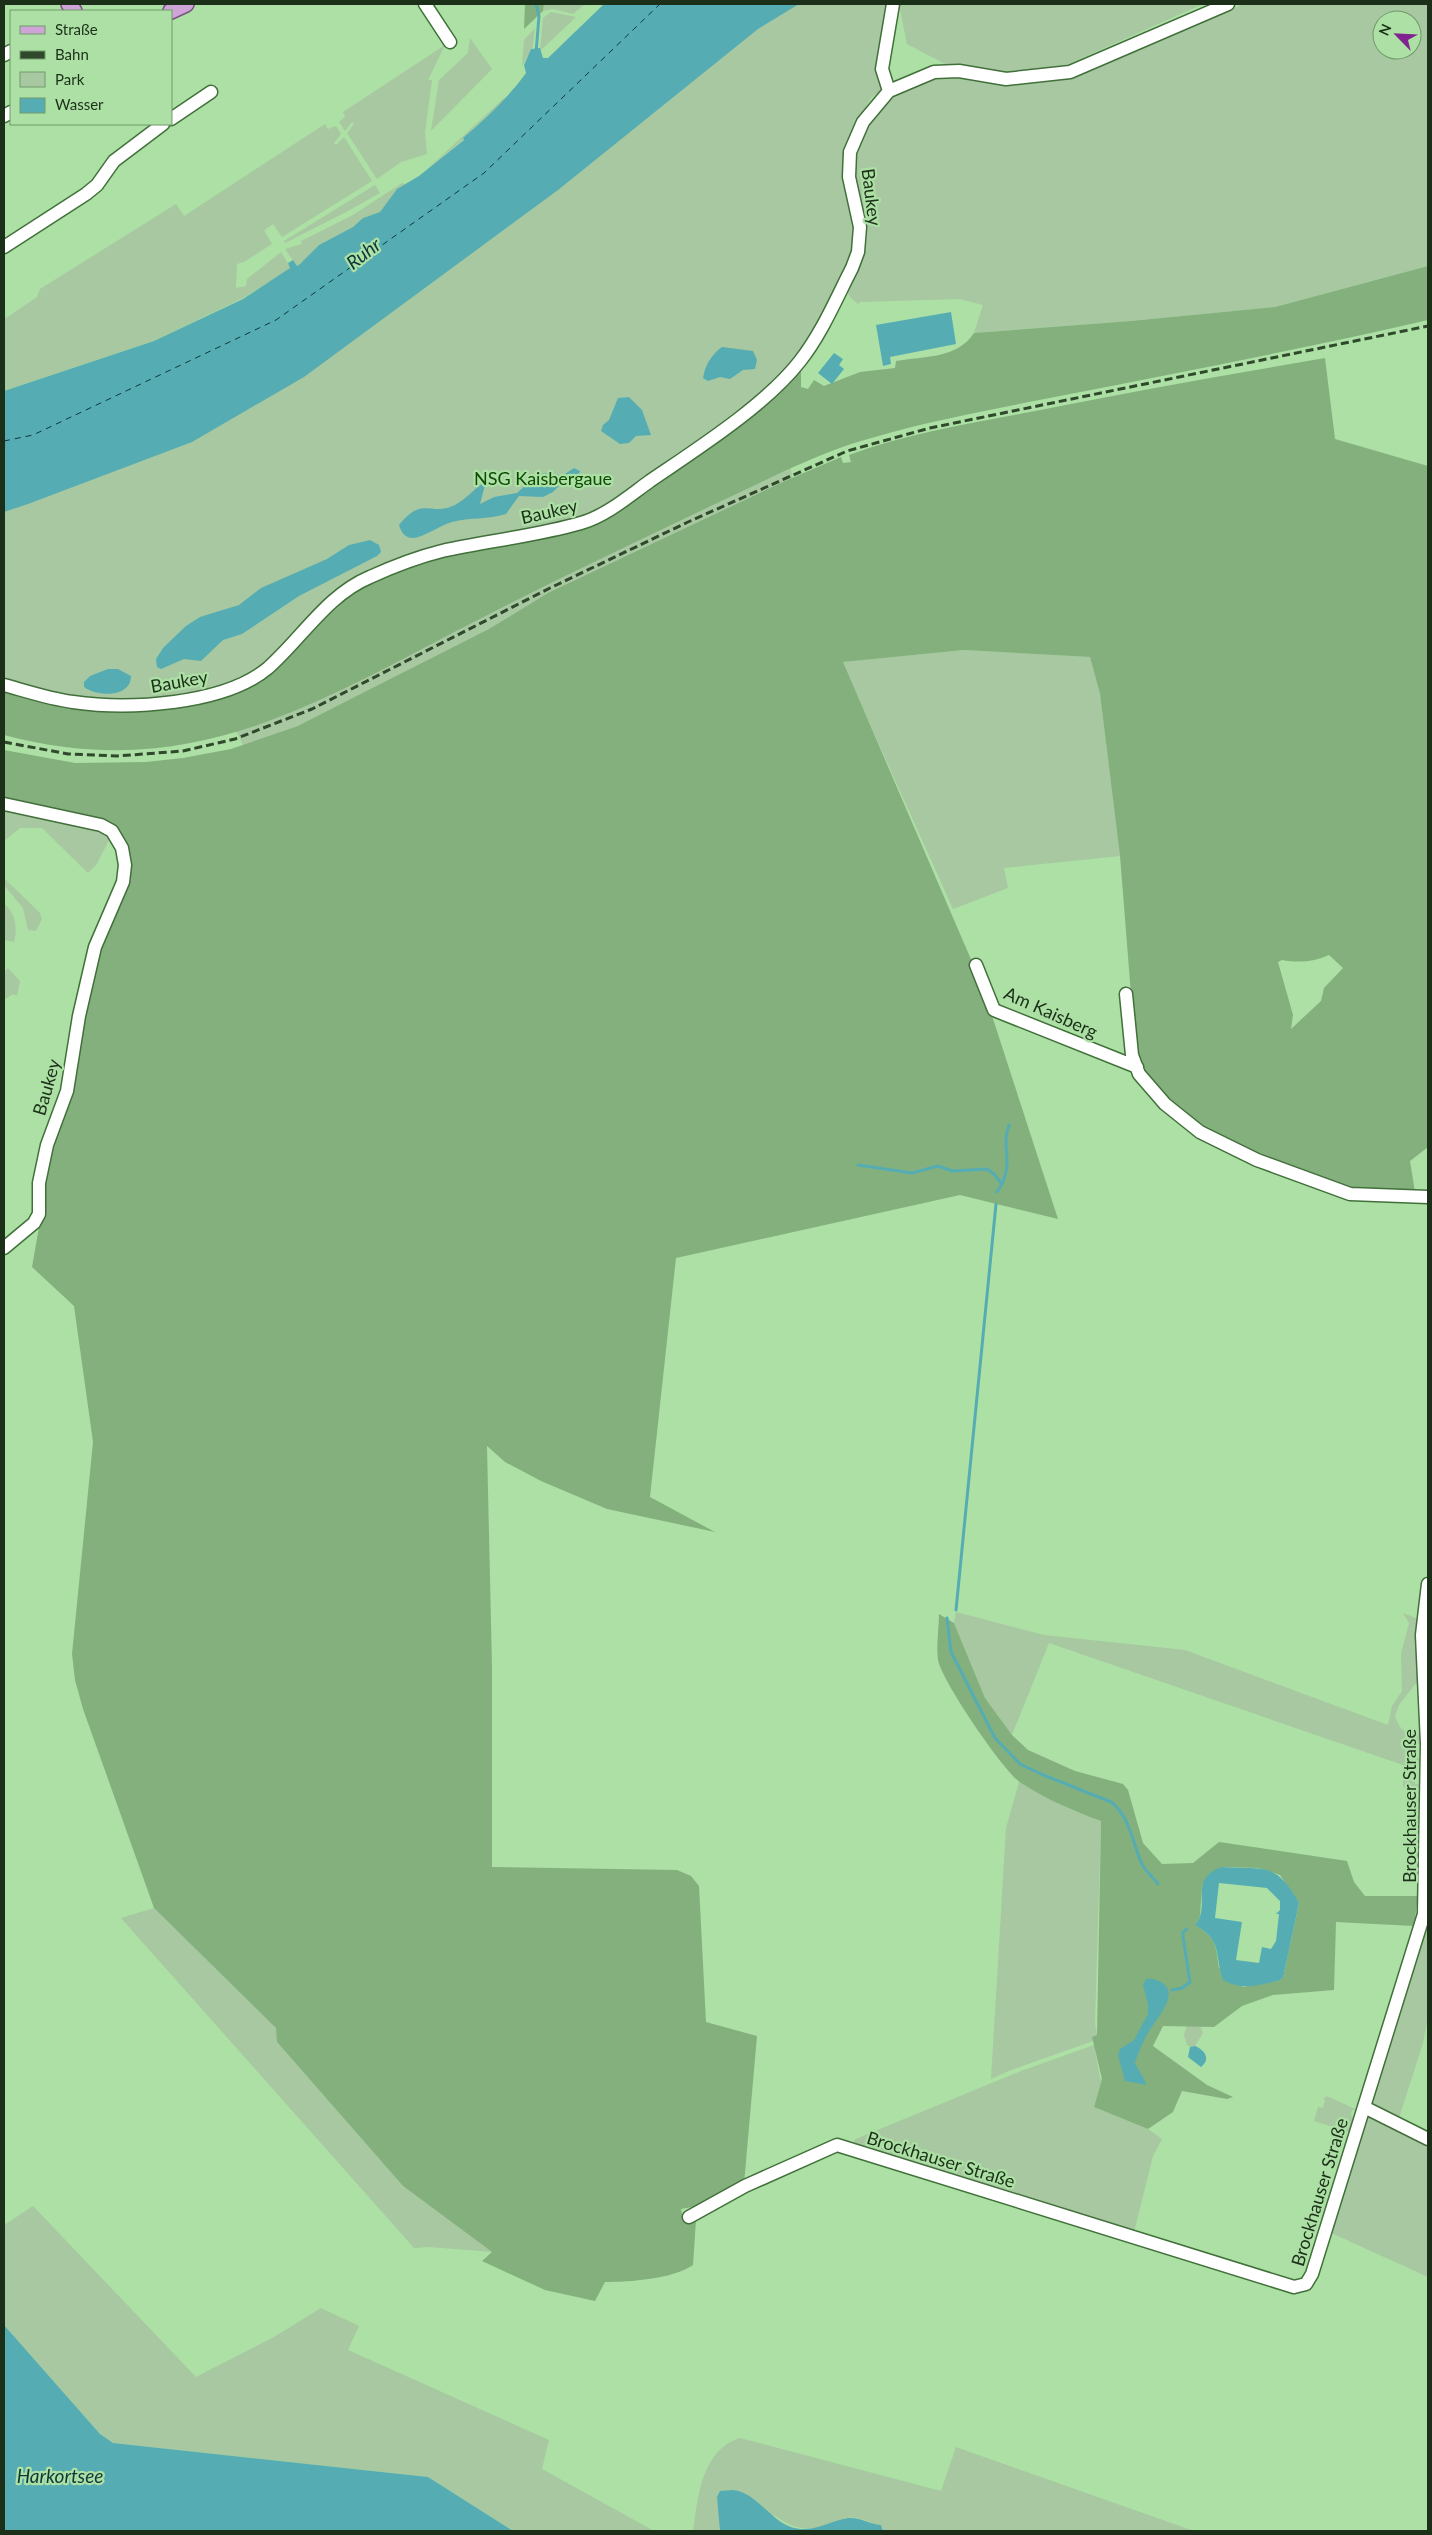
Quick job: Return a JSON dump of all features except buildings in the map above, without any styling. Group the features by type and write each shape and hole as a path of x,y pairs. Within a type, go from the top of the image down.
{"street":[{"path":"425,4 450,42"},
{"path":"889,90 882,69 893,4"},
{"name":"Baukey","path":"4,685 73,702 147,705 191,699 229,690 250,681 269,667 328,606 350,588 368,577 438,552 583,523 611,509 749,410 785,380 802,359 852,268 858,252 860,227 849,178 850,152 863,122 889,90 934,72 959,72 1006,79 1070,72 1228,4"},
{"path":"172,118 211,92"},
{"path":"4,247 86,194 97,185 114,161 162,125"},
{"name":"Baukey","path":"4,804 101,825 112,831 118,840 125,865 123,882 95,946 79,1016 67,1091 47,1145 39,1183 39,1214 34,1223 4,1248"},
{"name":"Am Kaisberg","path":"976,965 994,1010 1137,1067"},
{"path":"1126,994 1132,1056 1139,1074 1165,1104 1181,1118 1235,1151 1350,1194 1428,1197"},
{"name":"Brockhauser Straße","path":"689,2217 745,2186 837,2145 1297,2287 1306,2284 1312,2274 1424,1914 1427,1744 1422,1635 1428,1584"},
{"path":"1364,2107 1428,2139"}],"green space":[{"path":"525,4 544,4 543,11 524,29"},
{"path":"544,4 585,4 573,14 553,9 543,11"},
{"name":"NSG Kaisbergaue","path":"796,4 888,4 882,90 871,98 853,130 855,231 850,256 829,299 818,341 810,360 788,386 790,465 797,502 250,760 235,728 4,732 4,489 649,88"},
{"path":"899,4 1203,4 1064,66 1038,72 1003,73 947,65 907,44"},
{"path":"1244,4 1428,4 1428,266 1275,307 1131,321 974,333 983,305 959,299 860,302 858,304 850,297 846,288 859,260 866,234 853,171 859,145 871,116 888,99 910,85 933,76 1070,76"},
{"path":"551,12 576,17 540,51 543,18"},
{"path":"535,28 533,46 515,79 522,66 524,40"},
{"path":"470,38 492,69 431,131 439,80 468,53"},
{"path":"445,45 428,80 432,80 425,132 427,154 401,162 377,179 347,133 354,124 352,122 345,131 339,122 345,117 343,112"},
{"path":"504,98 506,99 464,139 423,173"},
{"path":"325,124 328,129 336,126 341,134 334,143 336,145 344,137 372,181 282,237 273,224 264,230 272,244 244,262 237,264 236,288 246,286 247,279 281,252 291,268 243,298 154,341 4,391 4,316 6,318 37,297 40,289 176,204 184,216"},
{"path":"402,183 405,184 397,189 380,212 363,218 353,227 319,245 297,266 285,249 302,244 301,241 353,215"},
{"path":"375,185 380,193 285,243 284,241"},
{"path":"1428,266 1428,320 1292,350 957,416 851,444 816,457 621,549 498,609 355,683 301,708 246,729 190,743 132,750 70,748 4,735 4,689 89,707 240,691 341,599 375,580 463,550 581,528 801,367 801,387 808,389 814,380 824,386 860,372 895,368 896,361 929,357 949,352 959,348 974,333 1131,321 1275,307"},
{"path":"1325,358 1335,439 1428,466 1428,1147 1410,1161 1415,1192 1372,1196 1228,1147 1165,1103 1136,1057 1120,856 1100,694 1090,657 964,650 843,662 982,985 1058,1219 960,1195 676,1258 650,1497 715,1532 607,1509 541,1481 505,1462 487,1446 492,1666 492,1867 677,1870 691,1876 699,1886 706,2022 757,2036 744,2184 697,2206 681,2209 684,2223 696,2220 693,2265 663,2277 605,2282 595,2301 545,2290 482,2261 492,2252 403,2186 277,2042 276,2028 154,1908 83,1709 75,1680 72,1654 93,1442 74,1306 32,1267 42,1210 41,1197 55,1127 69,1106 97,947 125,882 113,830 4,801 4,750 75,763 146,762 183,758 231,749 298,726 489,629 548,593 785,481 841,457 843,463 851,462 849,455 871,447 939,430","holes":["1329,955 1343,968 1324,988 1321,1001 1291,1029 1293,1015 1278,962 1282,960 1306,961"]},
{"path":"964,650 1090,657 1100,694 1120,856 1004,868 1008,888 953,909 842,662"},
{"path":"4,807 88,824 111,836 97,864 88,873 42,828 20,828 4,841"},
{"path":"4,878 40,913 42,919 36,931 28,930 23,908 4,885"},
{"path":"4,903 11,911 15,921 14,942 4,940"},
{"path":"8,968 20,981 17,996 13,994 5,999 4,972"},
{"path":"956,1612 1044,1635 1185,1650 1388,1725 1392,1706 1402,1691 1401,1654 1409,1623 1403,1613 1418,1619 1419,1679 1399,1705 1395,1716 1405,1732 1414,1734 1424,1731 1424,1744 1416,1744 1416,1758 1423,1759 1424,1765 1416,1765 1415,1784 1424,1785 1424,1788 1403,1787 1403,1765 1049,1643 1012,1735 985,1698 954,1623"},
{"path":"939,1614 954,1623 985,1698 1012,1735 1028,1750 1075,1771 1123,1784 1128,1790 1143,1843 1162,1864 1193,1863 1219,1842 1347,1861 1354,1882 1365,1896 1418,1896 1414,1926 1336,1922 1334,1990 1273,1995 1242,2006 1214,2027 1163,2026 1153,2046 1207,2085 1233,2097 1227,2099 1182,2091 1173,2112 1148,2129 1094,2107 1102,2079 1092,2037 1097,2035 1101,1821 1030,1789 1012,1775 1001,1762 961,1705 942,1671 937,1654","holes":["1222,1867 1258,1868 1280,1875 1299,1903 1283,1978 1278,1981 1243,1987 1219,1968 1214,1942 1208,1934 1196,1925 1200,1916 1202,1886"]},
{"path":"1019,1782 1067,1808 1101,1821 1095,2023 1097,2035 1093,2041 991,2079 1006,1828"},
{"path":"154,1908 277,2028 277,2042 403,2186 492,2252 429,2247 414,2248 121,1918"},
{"path":"1428,1922 1428,2017 1423,2043 1398,2121 1374,2107 1372,2097"},
{"path":"1193,2006 1203,2033 1195,2046 1190,2047 1187,2045 1184,2035"},
{"path":"1094,2045 1100,2078 1102,2079 1094,2107 1148,2129 1162,2139 1153,2156 1134,2232 854,2145 854,2140 858,2138 1021,2071"},
{"path":"1327,2096 1357,2110 1352,2110 1351,2114 1352,2117 1355,2115 1352,2133 1314,2121 1318,2107 1323,2108 1325,2100 1323,2099"},
{"path":"1370,2116 1428,2143 1428,2277 1329,2232 1367,2117"},
{"path":"33,2206 196,2377 274,2337 321,2308 359,2326 348,2350 549,2440 542,2469 654,2531 513,2531 428,2477 113,2443 100,2434 4,2325 4,2225"},
{"path":"740,2438 941,2491 956,2447 1194,2531 883,2531 881,2525 852,2518 821,2527 806,2529 787,2523 774,2515 719,2529 720,2531 693,2531 700,2490 709,2464 727,2444"}],"water":[{"name":"Ruhr","path":"604,4 799,4 758,29 558,190 304,377 192,442 4,512 4,391 154,341 243,299 290,268 288,263 293,260 297,266 319,245 353,227 363,218 380,212 397,189 419,176 464,140 463,138 512,91 526,73 524,65 531,49 540,48 543,58 548,58"},
{"path":"951,312 956,344 890,357 891,364 883,366 876,325"},
{"path":"722,347 753,351 757,360 755,369 743,370 730,379 720,377 708,381 703,378 710,360"},
{"path":"834,353 843,359 839,365 844,369 832,384 818,373"},
{"path":"629,397 642,410 651,435 636,436 629,443 620,444 601,431 603,425 609,420 618,398"},
{"path":"574,468 580,471 577,478 561,484 553,492 543,497 519,496 506,514 452,522 413,538 406,536 400,528 399,525 414,511 427,508 446,508 455,505 483,483 485,485 480,504 494,497 517,493 538,474 552,473 562,476"},
{"path":"370,540 379,545 381,552 377,556 299,596 242,634 223,640 201,661 184,659 161,669 157,667 156,659 163,648 186,626 200,617 239,605 261,588 327,559 349,545"},
{"path":"108,669 118,669 131,676 130,683 120,692 112,694 97,693 84,687 84,682 90,676"},
{"path":"1222,1867 1268,1870 1283,1880 1291,1890 1299,1903 1283,1978 1278,1981 1250,1986 1237,1985 1223,1980 1214,1942 1204,1931 1195,1925 1200,1917 1205,1878 1211,1872","holes":["1219,1883 1267,1888 1280,1901 1280,1910 1276,1914 1279,1914 1276,1941 1271,1949 1262,1947 1259,1963 1236,1960 1242,1922 1215,1918"]},
{"path":"1146,1979 1154,1979 1161,1982 1167,1987 1169,1992 1166,2006 1147,2035 1135,2063 1147,2085 1125,2081 1118,2055 1120,2049 1134,2040 1148,2014 1148,2004 1143,1985"},
{"path":"1195,2046 1206,2055 1206,2061 1201,2067 1188,2057 1190,2047"},
{"name":"Harkortsee","path":"4,2325 100,2434 113,2443 428,2477 513,2531 4,2531"},
{"path":"733,2490 749,2496 776,2518 791,2527 799,2529 813,2528 853,2518 881,2525 883,2531 720,2531 717,2497 720,2491"}],"waterway":[{"path":"536,4 539,16 536,53"},
{"path":"1002,1184 1007,1168 1006,1140 1009,1125"},
{"path":"858,1165 912,1173 938,1166 952,1171 987,1169 1002,1184 997,1192"},
{"path":"956,1610 996,1204"},
{"path":"947,1618 951,1652 995,1738 1020,1764 1111,1802 1122,1814 1130,1830 1142,1865 1158,1884"},
{"path":"1172,1990 1182,1988 1190,1982 1183,1936 1183,1932 1187,1929"}],"ferry route":[{"path":"4,441 33,435 276,320 484,173 660,4"}],"railway":[{"path":"4,742 68,754 117,756 183,751 235,739 312,709 550,588 688,522 847,451 930,428 1428,326"}]}
